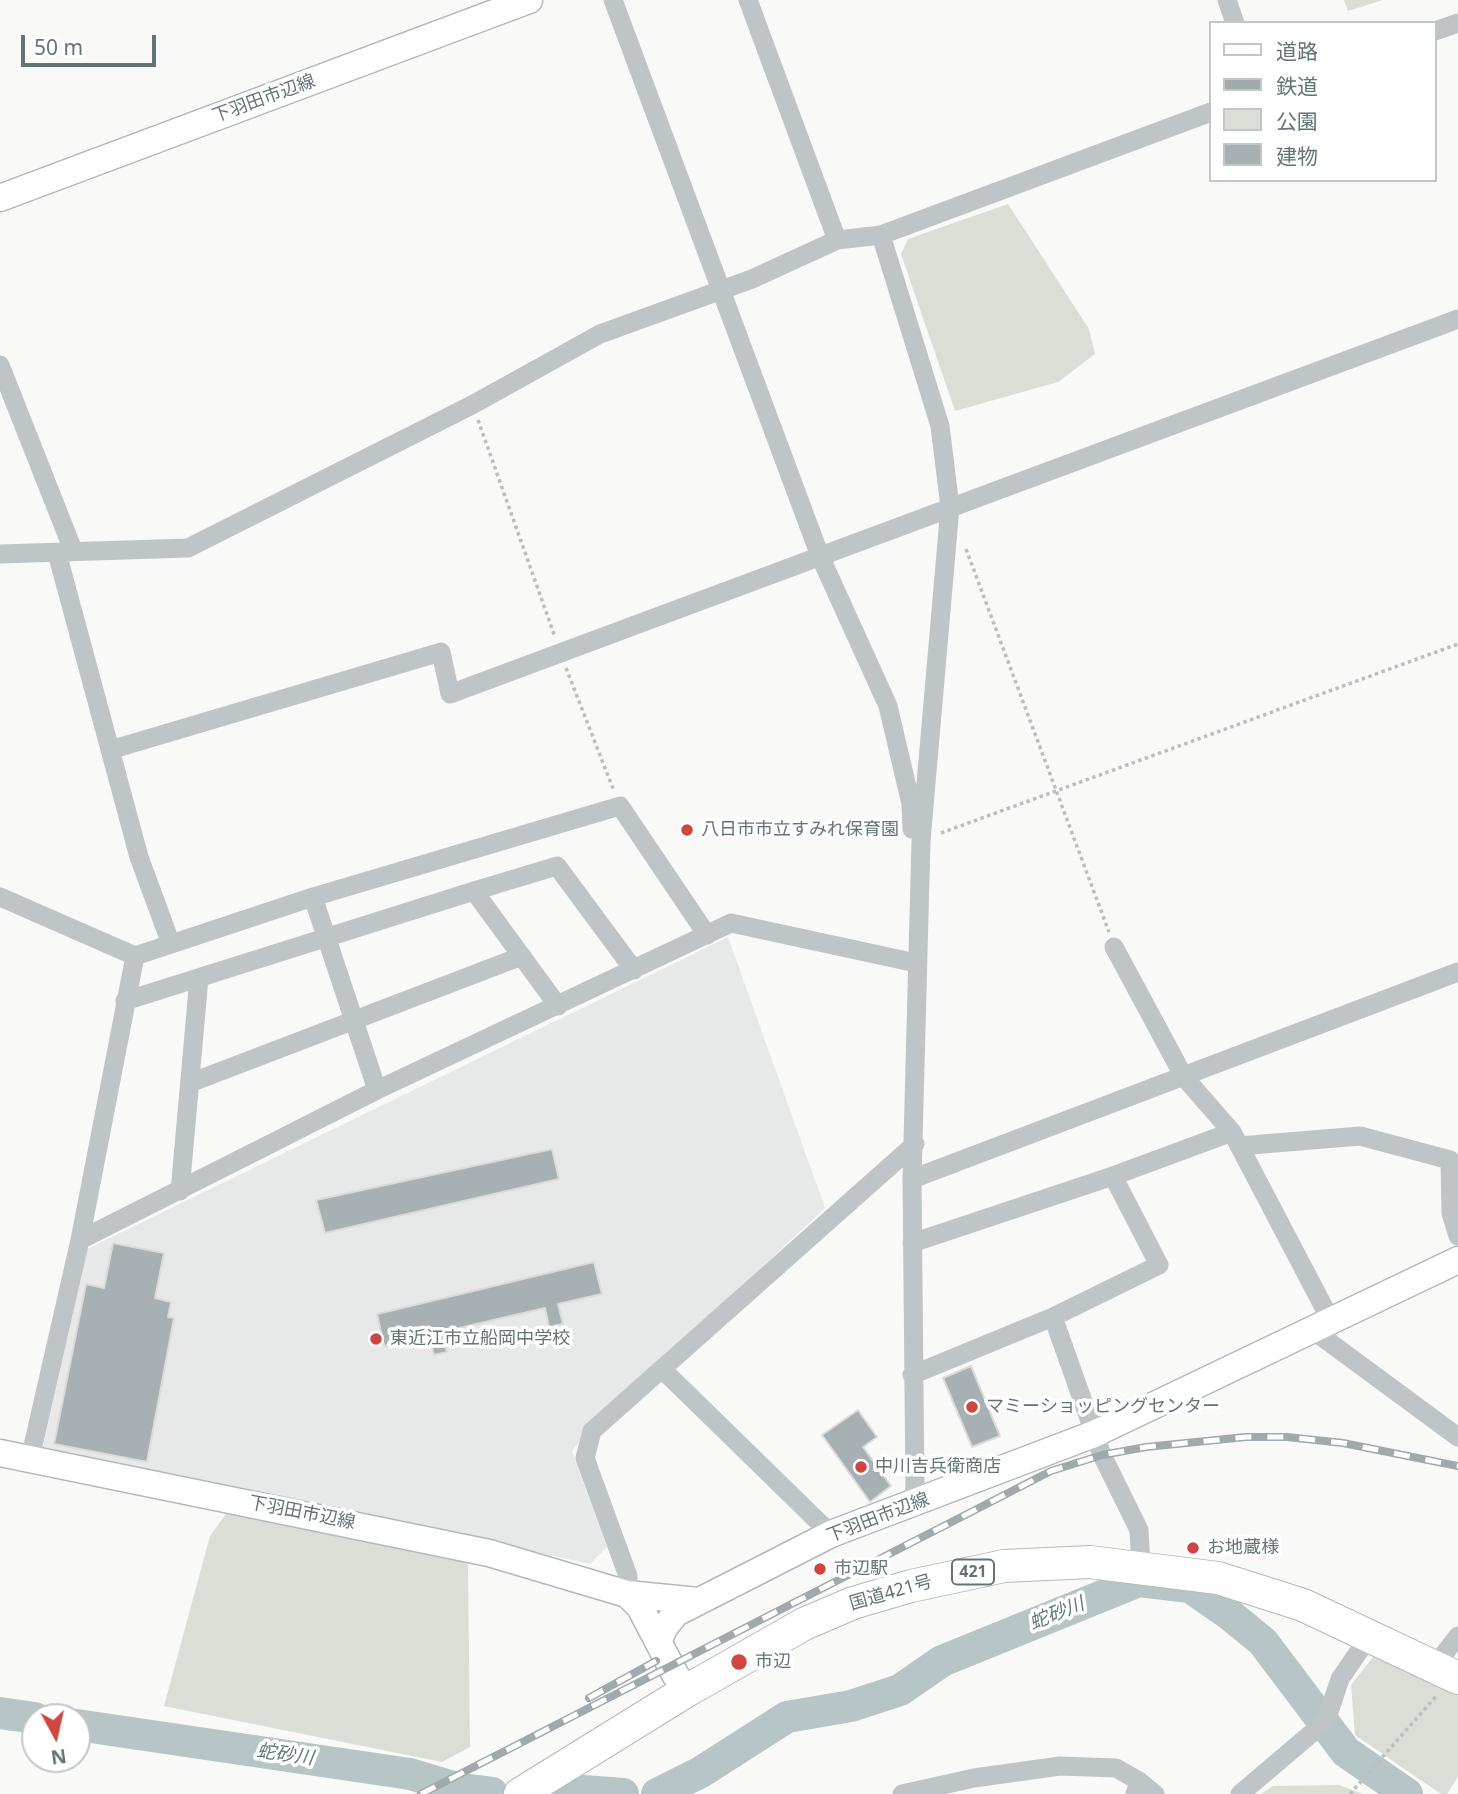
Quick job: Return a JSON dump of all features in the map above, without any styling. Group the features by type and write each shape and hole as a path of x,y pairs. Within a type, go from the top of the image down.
{"highway":[{"name":"国道421号","path":"520,1794 688,1690 804,1624 853,1603 911,1586 1004,1566 1090,1562 1218,1578 1303,1605 1449,1674"}],"main road":[{"name":"下羽田市辺線","path":"0,198 528,0"},
{"name":"下羽田市辺線","path":"659,1640 676,1612 831,1534 1094,1434 1458,1260"},
{"name":"下羽田市辺線","path":"0,1454 489,1553 626,1594 698,1601"},
{"path":"626,1594 640,1607 676,1676 688,1690"}],"street":[{"path":"612,0 820,556 888,706 911,804 912,831 921,841"},
{"path":"748,0 837,240"},
{"path":"1227,0 1235,21"},
{"path":"1437,30 1458,23"},
{"path":"0,554 188,548 472,405 600,334 722,290 837,240 881,235 1210,112"},
{"path":"881,235 940,426 950,507 921,841 916,962 915,1144 912,1179 915,1491 912,1505"},
{"path":"110,750 441,652 450,694 1458,319"},
{"path":"0,365 65,552 110,750 139,857 171,944"},
{"path":"0,897 135,956 313,897 620,806 707,935"},
{"path":"125,1001 557,866 634,971"},
{"path":"474,891 558,1006"},
{"path":"313,897 377,1090"},
{"path":"80,1240 377,1090 731,923 916,962"},
{"path":"1114,947 1184,1077 1235,1139 1320,1324 1458,1437"},
{"path":"30,1459 80,1240 135,956"},
{"path":"190,1083 522,956"},
{"path":"912,1179 1458,972"},
{"path":"180,1191 200,978"},
{"path":"912,1243 1113,1175 1235,1139 1360,1136 1450,1160 1451,1213 1458,1236"},
{"path":"626,1594 628,1576 585,1458 585,1449 592,1430 663,1370 915,1144"},
{"path":"912,1375 1053,1317 1159,1265 1113,1175"},
{"path":"1053,1317 1094,1434 1139,1530 1141,1567"},
{"path":"663,1370 831,1534"},
{"path":"1449,1674 1458,1636"},
{"path":"1240,1794 1326,1721 1340,1679 1367,1637"},
{"path":"902,1794 974,1778 1060,1766 1116,1768 1137,1787 1155,1794"}],"path":[{"path":"472,405 560,653 620,806"},
{"path":"964,546 1114,947"},
{"path":"921,841 1458,645"},
{"path":"1350,1794 1449,1674"}],"shaded area":[{"name":"東近江市立船岡中学校","path":"728,937 825,1208 589,1429 572,1451 607,1547 590,1564 43,1447 87,1249"}],"green space":[{"path":"1344,0 1383,0 1348,11"},
{"path":"1008,204 1089,329 1095,354 1058,382 955,411 901,254 908,239"},
{"path":"228,1511 468,1563 470,1747 442,1762 164,1706 210,1536"},
{"path":"1377,1652 1458,1687 1458,1777 1447,1794 1441,1794 1355,1735 1351,1685"},
{"path":"1339,1785 1363,1794 1261,1794 1273,1786"}],"building":[{"path":"552,1149 559,1179 325,1233 316,1200"},
{"path":"113,1243 164,1253 155,1298 171,1302 168,1317 174,1318 147,1462 54,1444 86,1284 104,1288"},
{"path":"594,1262 602,1294 558,1304 563,1324 549,1327 545,1308 442,1332 447,1352 434,1355 429,1335 384,1346 377,1314"},
{"name":"マミーショッピングセンター","path":"971,1366 1000,1436 972,1447 943,1378"},
{"name":"中川吉兵衛商店","path":"858,1410 877,1437 863,1447 891,1486 870,1502 822,1435"}],"waterway":[{"name":"蛇砂川","path":"657,1794 701,1772 787,1717 851,1706 900,1690 942,1661 1139,1581 1190,1587 1229,1614 1263,1642 1346,1752 1407,1794"},
{"name":"蛇砂川","path":"0,1713 21,1716"},
{"name":"蛇砂川","path":"91,1727 410,1774 460,1789 492,1793"},
{"name":"蛇砂川","path":"558,1789 623,1794"}],"railway":[{"path":"421,1794 1051,1471 1102,1455 1146,1447 1246,1437 1287,1437 1343,1443 1458,1466"},
{"path":"589,1698 656,1661"}],"place":[{"name":"八日市市立すみれ保育園","path":"687,830"},
{"name":"東近江市立船岡中学校","path":"376,1339"},
{"name":"マミーショッピングセンター","path":"972,1407"},
{"name":"中川吉兵衛商店","path":"861,1467"},
{"name":"お地蔵様","path":"1193,1548"},
{"name":"市辺駅","path":"820,1569"},
{"name":"市辺","path":"739,1662"}]}
